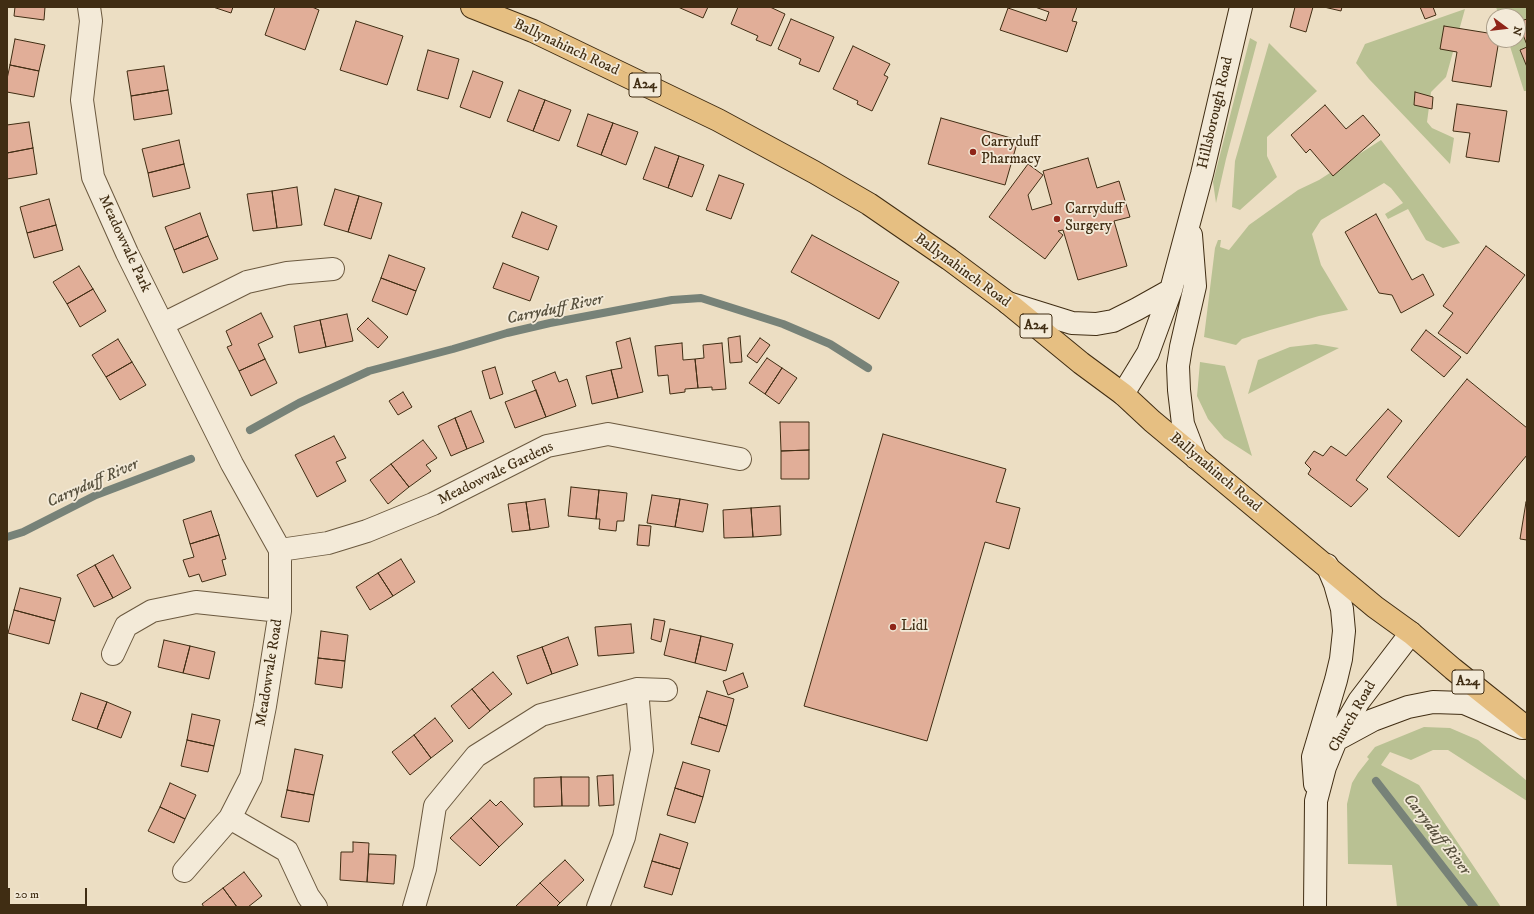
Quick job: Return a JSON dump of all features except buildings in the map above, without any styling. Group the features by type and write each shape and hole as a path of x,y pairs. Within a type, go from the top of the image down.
{"highway":[{"name":"Ballynahinch Road","path":"472,7 533,31 718,120 814,172 869,204 949,259 1008,303 1081,363 1123,394 1196,458 1375,606 1411,633 1453,670 1527,729"}],"street":[{"name":"Meadowvale Park","path":"89,7 91,21 82,100 93,177 128,253 232,464"},
{"name":"Hillsborough Road","path":"1123,394 1148,352 1171,290 1202,174 1241,7"},
{"name":"Hillsborough Road","path":"1190,218 1196,286 1181,347 1178,366 1183,424 1196,458"},
{"path":"163,324 247,282 287,273 333,269"},
{"path":"1008,303 1072,323 1096,324 1113,320 1138,310 1171,290"},
{"name":"Meadowvale Gardens","path":"280,550 328,543 367,530 434,504 548,446 608,434 740,459"},
{"name":"Meadowvale Road","path":"184,871 230,818 251,777 265,706 280,611 280,550 232,464"},
{"path":"1316,801 1313,757 1339,666 1344,631 1342,609 1327,565"},
{"path":"113,654 126,626 152,611 196,602 280,611"},
{"name":"Church Road","path":"1315,907 1316,801 1325,767 1336,740 1359,701 1411,633"},
{"path":"598,907 624,837 642,750 637,689"},
{"path":"414,907 425,869 435,806 476,756 541,715 637,689 666,690"},
{"path":"1336,740 1373,720 1408,707 1433,702 1464,703 1527,729"},
{"path":"230,818 287,851 308,896 316,907"}],"green space":[{"path":"1527,7 1527,91 1524,91 1511,48 1526,48 1526,8 1496,8"},
{"path":"1465,9 1446,77 1431,92 1427,122 1432,128 1454,138 1450,164 1369,79 1356,63 1365,44"},
{"path":"1250,38 1257,42 1216,203 1213,182"},
{"path":"1269,43 1317,91 1267,137 1267,156 1277,177 1240,210 1232,207 1235,161"},
{"path":"1381,140 1460,243 1443,248 1426,240 1408,209 1388,219 1385,214 1403,203 1391,188 1384,183 1321,220 1312,234 1321,265 1348,310 1319,316 1270,330 1242,339 1236,345 1204,337 1215,248 1218,240 1221,240 1220,247 1229,250 1249,225 1298,190 1319,180"},
{"path":"1316,344 1339,348 1248,394 1258,360 1290,347"},
{"path":"1200,362 1225,366 1252,456 1224,438 1208,419 1197,396"},
{"path":"1424,727 1450,728 1478,740 1527,781 1527,801 1448,750 1433,750 1411,760 1390,752 1381,765 1419,785 1501,907 1397,907 1392,865 1348,864 1347,804 1352,783 1369,759 1367,757 1375,747"}],"waterway":[{"name":"Carryduff River","path":"250,430 299,403 369,371 507,333 550,323 672,300 701,298 783,324 830,344 868,368"},
{"name":"Carryduff River","path":"7,537 23,532 96,495 191,459"},
{"name":"Carryduff River","path":"1376,781 1474,907"}],"place":[{"name":"Carryduff Pharmacy","path":"973,152"},
{"name":"Carryduff Surgery","path":"1057,219"},
{"name":"Lidl","path":"893,627"}]}
